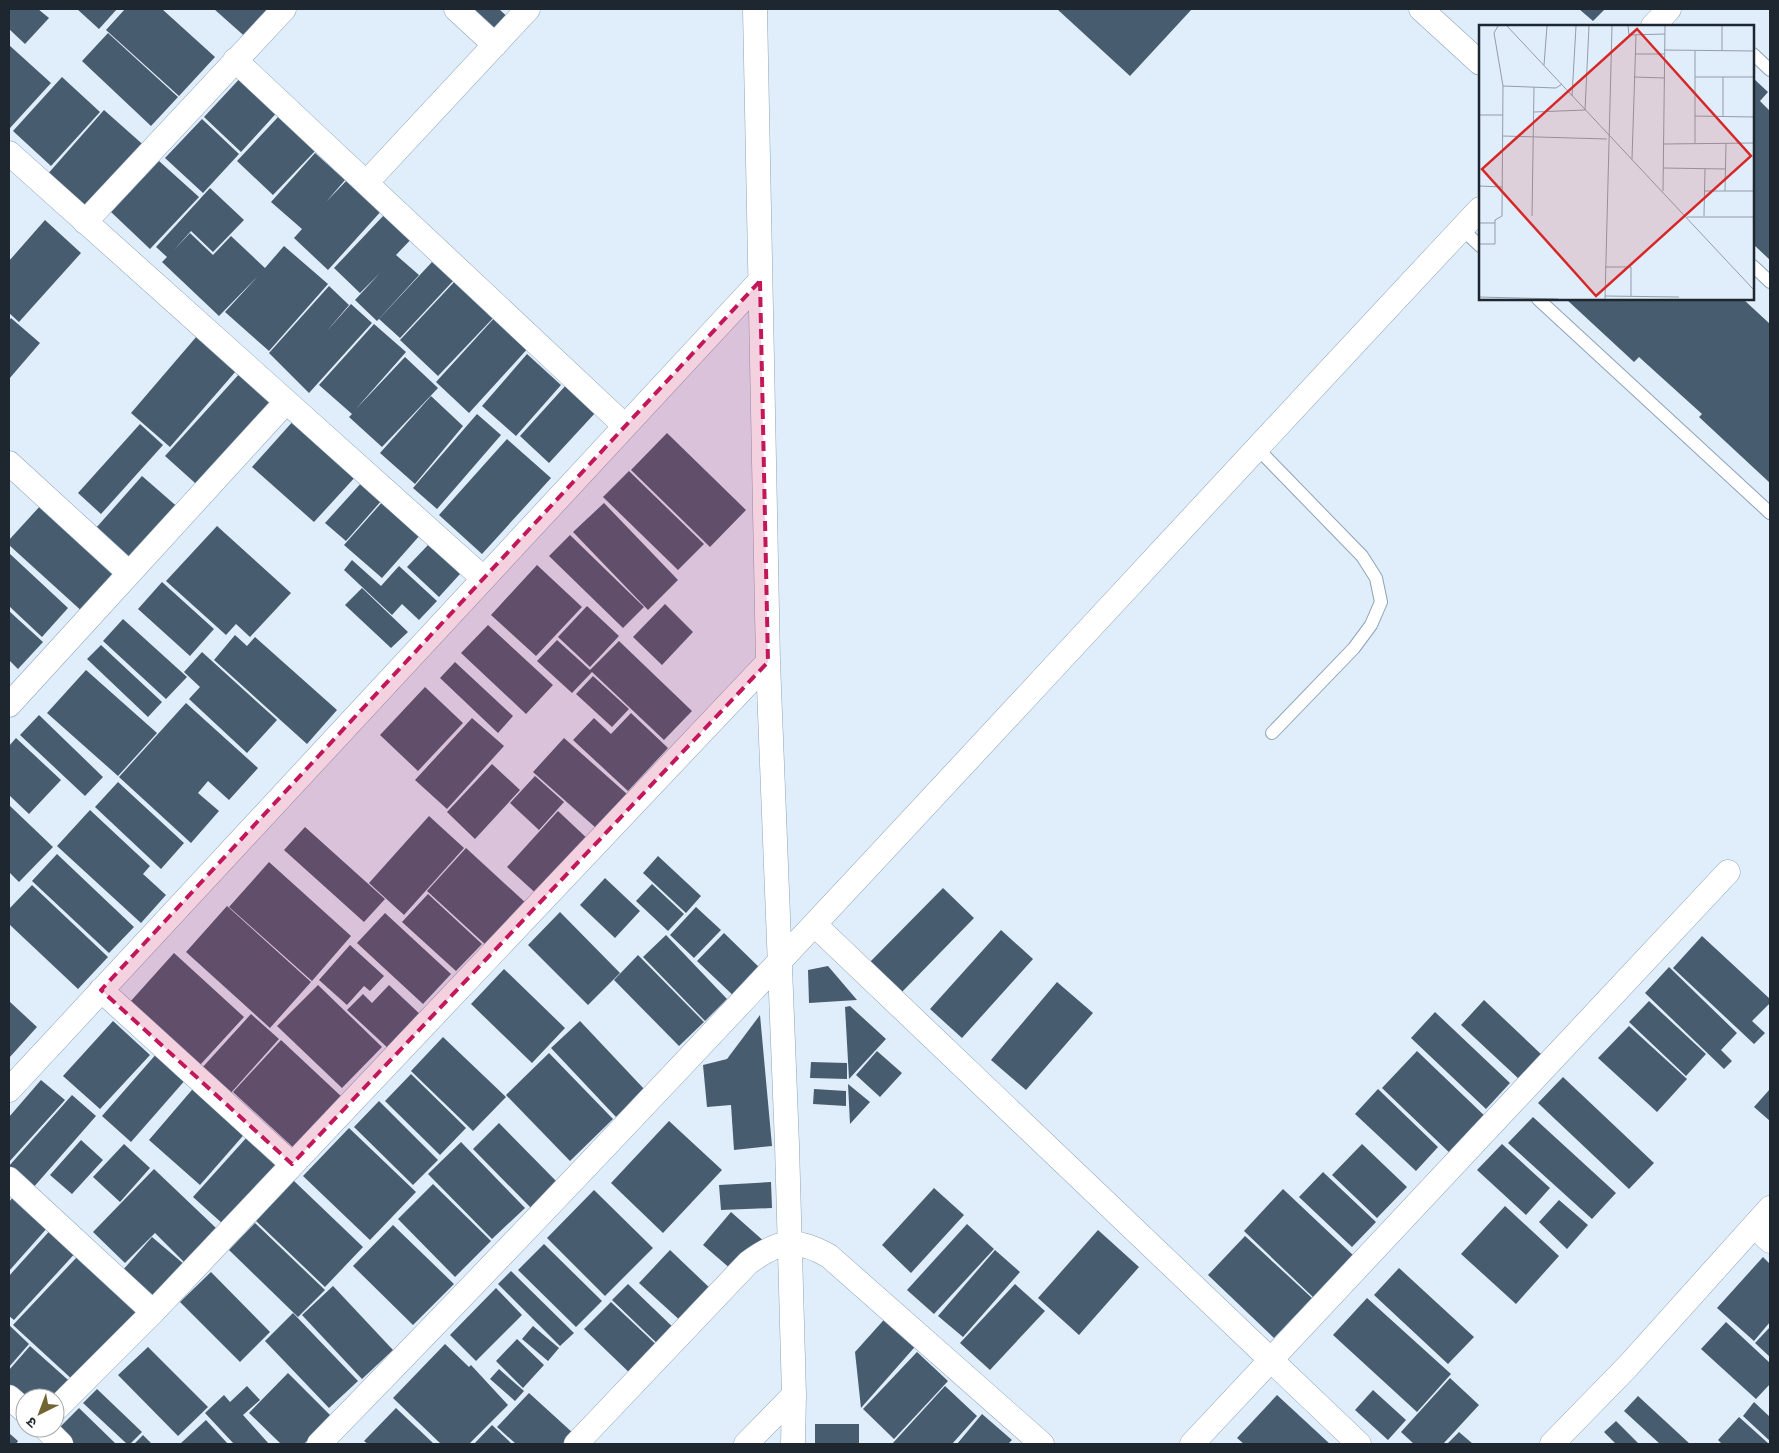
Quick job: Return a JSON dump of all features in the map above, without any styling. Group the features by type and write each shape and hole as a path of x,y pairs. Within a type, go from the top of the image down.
{"street":[{"path":"85,222 284,9"},
{"path":"456,9 495,45"},
{"path":"366,183 528,9"},
{"path":"755,9 768,662 794,1395 793,1444"},
{"path":"1421,9 1479,62"},
{"path":"1654,25 1669,9"},
{"path":"236,60 625,426"},
{"path":"9,153 484,578"},
{"path":"319,1444 470,1290 780,962 1479,210"},
{"path":"9,1090 760,281"},
{"path":"9,705 286,402"},
{"path":"9,462 129,573"},
{"path":"65,1400 152,1312 768,662"},
{"path":"1192,1444 1728,872"},
{"path":"814,925 1359,1444"},
{"path":"101,990 292,1164"},
{"path":"9,1179 152,1312"},
{"path":"1552,1444 1762,1234 1770,1208"},
{"path":"576,1444 748,1263 764,1251 789,1241 811,1246 829,1256 1042,1444"},
{"path":"746,1444 794,1395"}],"lane":[{"path":"1754,55 1770,70"},
{"path":"1462,229 1479,245"},
{"path":"1754,267 1770,282"},
{"path":"1539,300 1770,513"},
{"path":"1257,448 1362,556 1376,578 1381,602 1371,626 1354,648 1272,733"}],"highlighted area":[{"path":"760,281 768,662 292,1164 101,990"}],"building":[{"path":"9,9 38,9 49,18 25,44 9,29"},
{"path":"77,9 117,9 99,29"},
{"path":"125,9 162,9 215,57 179,96 106,30"},
{"path":"214,9 279,9 250,41"},
{"path":"463,9 499,9 512,21 496,39"},
{"path":"1057,9 1192,9 1130,76"},
{"path":"1579,9 1605,9 1593,21"},
{"path":"108,33 178,97 151,126 82,61"},
{"path":"9,45 51,83 10,128 9,127"},
{"path":"244,74 281,108 241,152 204,117"},
{"path":"62,77 100,112 51,166 13,131"},
{"path":"1754,79 1768,92 1760,101 1770,111 1770,260 1754,245"},
{"path":"104,110 148,149 90,215 46,176"},
{"path":"279,116 316,150 273,195 237,161"},
{"path":"202,119 239,154 203,193 165,158"},
{"path":"315,153 345,180 326,202 349,178 383,209 328,270 294,238 302,229 271,202"},
{"path":"159,161 199,197 150,249 111,212"},
{"path":"210,188 244,220 213,252 191,231 173,251 190,233 213,255 231,236 265,268 284,246 328,284 269,351 225,312 259,275 219,316 162,262 167,257 156,247"},
{"path":"384,215 417,233 396,255 419,275 377,321 355,300 380,273 360,293 334,268"},
{"path":"45,220 81,253 19,322 9,313 9,261"},
{"path":"432,262 453,281 400,338 379,319"},
{"path":"456,280 495,316 438,376 400,340"},
{"path":"329,286 349,305 326,332 351,304 372,323 309,393 269,353"},
{"path":"1567,300 1744,300 1770,324 1770,483 1699,417 1702,414 1639,357 1634,362"},
{"path":"497,315 530,346 469,413 436,382"},
{"path":"11,318 40,343 9,379 9,321"},
{"path":"374,324 406,352 355,410 405,357 438,388 382,447 349,417 352,414 319,385"},
{"path":"197,336 236,371 170,447 131,413"},
{"path":"527,354 561,385 516,436 482,406"},
{"path":"241,372 279,407 204,491 165,456"},
{"path":"567,384 596,412 549,463 520,436"},
{"path":"431,396 463,426 415,484 380,453"},
{"path":"477,414 501,435 437,509 413,488"},
{"path":"295,419 357,475 314,522 252,467"},
{"path":"140,424 163,445 101,514 78,493"},
{"path":"667,433 746,510 710,547 631,470"},
{"path":"507,439 551,478 482,554 439,515"},
{"path":"629,471 704,544 678,570 603,497"},
{"path":"142,476 181,510 135,562 96,528"},
{"path":"363,481 382,500 346,541 325,523"},
{"path":"384,500 421,534 382,578 344,545"},
{"path":"604,503 678,580 648,610 573,532"},
{"path":"41,505 119,575 85,614 9,545 9,540"},
{"path":"217,526 291,593 250,637 236,624 226,635 166,581"},
{"path":"570,535 644,607 623,628 549,556"},
{"path":"429,544 460,574 439,597 407,567"},
{"path":"9,553 68,608 42,637 9,606"},
{"path":"352,560 381,586 399,566 437,601 419,620 402,604 392,615 344,570"},
{"path":"537,565 582,607 536,656 491,615"},
{"path":"162,582 214,629 190,656 138,609"},
{"path":"362,588 408,632 391,648 345,605"},
{"path":"665,604 693,632 662,665 633,637"},
{"path":"587,606 619,636 590,667 558,637"},
{"path":"9,611 43,642 18,669 9,660"},
{"path":"123,619 187,677 166,699 103,641"},
{"path":"488,625 553,685 526,714 461,653"},
{"path":"235,635 247,646 255,637 337,710 307,744 214,660"},
{"path":"557,640 590,670 619,641 692,711 664,740 592,672 572,693 537,661"},
{"path":"101,645 162,702 148,717 87,659"},
{"path":"202,652 277,720 247,753 189,699 200,687 184,672"},
{"path":"455,662 513,716 498,733 440,678"},
{"path":"86,670 157,733 118,776 47,713"},
{"path":"593,676 629,709 612,727 576,694"},
{"path":"425,687 463,723 418,771 380,735"},
{"path":"186,703 258,768 229,800 208,781 198,793 219,811 191,843 119,777"},
{"path":"631,713 668,748 628,791 573,740 594,718 611,734"},
{"path":"39,715 103,777 85,796 20,735"},
{"path":"472,718 504,746 447,809 415,780"},
{"path":"16,738 61,780 29,814 9,795 9,746"},
{"path":"564,738 627,794 596,828 533,772"},
{"path":"492,764 520,790 475,839 447,812"},
{"path":"535,776 564,802 539,830 510,803"},
{"path":"118,782 184,843 161,869 95,807"},
{"path":"9,805 53,847 19,882 9,872"},
{"path":"90,810 150,866 143,874 166,895 141,923 57,846"},
{"path":"558,811 591,842 540,897 507,867"},
{"path":"429,816 464,848 404,915 369,883"},
{"path":"305,827 385,899 364,922 284,850"},
{"path":"466,848 527,904 488,947 427,891"},
{"path":"57,854 134,927 109,953 32,881"},
{"path":"658,856 701,896 686,913 643,873"},
{"path":"269,862 351,936 312,981 229,907"},
{"path":"605,878 640,911 615,938 580,905"},
{"path":"652,884 684,914 668,931 636,901"},
{"path":"32,885 108,957 78,989 9,924 9,909"},
{"path":"943,888 974,918 900,994 869,963"},
{"path":"428,894 482,944 456,971 402,922"},
{"path":"227,906 311,982 270,1028 186,952"},
{"path":"696,907 721,930 694,958 670,935"},
{"path":"560,912 620,973 588,1005 528,945"},
{"path":"385,913 451,974 423,1004 357,943"},
{"path":"1001,930 1033,959 962,1038 930,1009"},
{"path":"724,933 766,974 739,1001 697,961"},
{"path":"666,935 727,999 705,1021 643,957"},
{"path":"1702,936 1770,999 1770,1003 1752,1021 1765,1033 1754,1044 1673,968"},
{"path":"350,945 384,976 370,991 364,986 347,1005 319,980"},
{"path":"174,953 244,1017 200,1065 130,1002"},
{"path":"638,955 704,1022 679,1046 614,980"},
{"path":"828,966 857,1000 809,1003 808,970"},
{"path":"1669,967 1737,1033 1721,1050 1732,1061 1724,1069 1645,993"},
{"path":"504,969 565,1028 532,1063 471,1004"},
{"path":"1057,982 1093,1013 1026,1090 991,1060"},
{"path":"318,985 382,1047 342,1088 277,1026"},
{"path":"389,985 422,1016 390,1050 347,1010 363,994 372,1003"},
{"path":"1484,1000 1542,1055 1519,1079 1461,1025"},
{"path":"9,1001 37,1027 9,1058"},
{"path":"1649,1001 1706,1054 1686,1076 1629,1022"},
{"path":"850,1006 886,1039 849,1079 845,1007"},
{"path":"1435,1012 1510,1083 1486,1109 1411,1038"},
{"path":"251,1014 279,1039 229,1095 201,1069"},
{"path":"760,1015 772,1146 734,1150 731,1105 707,1107 703,1065 727,1059"},
{"path":"113,1021 150,1055 100,1109 63,1076"},
{"path":"580,1021 645,1090 616,1117 551,1048"},
{"path":"1629,1026 1687,1079 1657,1112 1598,1058"},
{"path":"443,1037 506,1097 473,1131 411,1071"},
{"path":"281,1040 343,1098 296,1150 233,1092"},
{"path":"877,1051 902,1073 880,1097 856,1075"},
{"path":"1417,1051 1489,1120 1454,1157 1382,1088"},
{"path":"158,1052 187,1078 131,1142 102,1116"},
{"path":"549,1053 613,1119 570,1161 506,1095"},
{"path":"811,1062 847,1063 847,1079 810,1078"},
{"path":"411,1074 466,1128 440,1155 385,1101"},
{"path":"1563,1077 1654,1163 1629,1189 1538,1103"},
{"path":"41,1080 65,1100 9,1162 9,1117"},
{"path":"197,1084 248,1130 200,1185 149,1140"},
{"path":"848,1084 870,1102 850,1124"},
{"path":"814,1089 846,1091 846,1106 813,1104"},
{"path":"1378,1089 1438,1147 1416,1171 1355,1114"},
{"path":"1770,1089 1770,1121 1754,1107"},
{"path":"72,1095 96,1116 32,1189 9,1169 9,1166"},
{"path":"379,1101 438,1160 413,1185 354,1127"},
{"path":"1533,1117 1616,1193 1592,1219 1508,1143"},
{"path":"669,1121 722,1170 663,1233 611,1183"},
{"path":"499,1123 557,1182 531,1208 473,1149"},
{"path":"349,1128 416,1192 370,1240 303,1176"},
{"path":"248,1136 279,1163 223,1224 193,1197"},
{"path":"81,1140 103,1160 72,1194 50,1175"},
{"path":"461,1142 525,1208 492,1239 428,1174"},
{"path":"124,1144 150,1168 120,1202 93,1177"},
{"path":"1362,1144 1407,1187 1377,1218 1332,1175"},
{"path":"1502,1144 1550,1188 1526,1215 1477,1170"},
{"path":"154,1169 216,1228 184,1262 155,1233 125,1263 93,1232"},
{"path":"1323,1172 1376,1222 1352,1247 1299,1197"},
{"path":"293,1180 363,1247 325,1287 255,1220"},
{"path":"771,1182 772,1208 721,1210 719,1185"},
{"path":"433,1184 491,1241 455,1277 398,1219"},
{"path":"934,1188 964,1215 911,1273 882,1245"},
{"path":"1283,1189 1354,1256 1314,1298 1244,1231"},
{"path":"594,1190 653,1248 605,1296 547,1238"},
{"path":"14,1196 48,1227 9,1271 9,1202"},
{"path":"1559,1200 1588,1225 1567,1249 1539,1222"},
{"path":"1505,1206 1559,1256 1516,1304 1461,1254"},
{"path":"731,1212 767,1244 739,1276 703,1245"},
{"path":"255,1223 325,1290 298,1317 229,1250"},
{"path":"967,1224 994,1249 934,1314 907,1290"},
{"path":"393,1225 454,1284 413,1325 353,1266"},
{"path":"54,1226 79,1249 14,1320 9,1316 9,1276"},
{"path":"1098,1230 1139,1267 1079,1335 1038,1298"},
{"path":"1245,1236 1312,1298 1274,1338 1208,1275"},
{"path":"152,1237 185,1265 154,1299 122,1271"},
{"path":"544,1244 602,1301 576,1327 518,1270"},
{"path":"670,1250 713,1291 683,1323 639,1283"},
{"path":"995,1250 1020,1272 963,1337 938,1316"},
{"path":"77,1257 137,1314 74,1381 13,1325"},
{"path":"1763,1257 1770,1264 1770,1322 1754,1341 1717,1308"},
{"path":"1399,1268 1474,1337 1448,1364 1374,1295"},
{"path":"511,1271 574,1333 560,1346 498,1284"},
{"path":"211,1272 270,1332 240,1362 180,1302"},
{"path":"628,1284 679,1333 663,1349 612,1300"},
{"path":"1015,1284 1045,1311 990,1370 960,1343"},
{"path":"333,1286 393,1350 362,1379 302,1315"},
{"path":"496,1288 522,1315 476,1361 450,1335"},
{"path":"1367,1298 1451,1374 1417,1412 1333,1335"},
{"path":"611,1302 663,1351 636,1379 584,1329"},
{"path":"293,1313 358,1381 329,1408 265,1341"},
{"path":"890,1313 920,1341 861,1408 855,1352"},
{"path":"1726,1322 1770,1363 1770,1384 1756,1399 1701,1349"},
{"path":"9,1325 29,1344 9,1367"},
{"path":"533,1326 559,1348 548,1361 522,1339"},
{"path":"1770,1327 1770,1357 1755,1343"},
{"path":"517,1339 544,1365 523,1388 496,1361"},
{"path":"445,1344 469,1367 471,1365 508,1405 469,1444 441,1444 393,1398"},
{"path":"30,1346 76,1387 65,1393 65,1388 15,1388 15,1415 9,1410 9,1370"},
{"path":"148,1347 208,1407 178,1436 118,1375"},
{"path":"917,1352 948,1381 894,1439 863,1409"},
{"path":"499,1369 524,1391 515,1401 490,1379"},
{"path":"288,1373 331,1416 304,1444 281,1444 249,1413"},
{"path":"1450,1378 1479,1405 1443,1444 1414,1444 1401,1432"},
{"path":"247,1386 260,1400 243,1415 269,1444 234,1444 205,1413 224,1395 230,1402"},
{"path":"945,1386 977,1416 952,1444 892,1444"},
{"path":"97,1389 142,1432 130,1444 127,1444 83,1403"},
{"path":"1373,1390 1406,1420 1388,1440 1355,1410"},
{"path":"529,1393 585,1444 516,1444 497,1427"},
{"path":"1277,1395 1330,1444 1244,1444 1237,1438"},
{"path":"1638,1396 1690,1444 1660,1444 1624,1411"},
{"path":"1754,1402 1770,1417 1770,1441 1743,1416"},
{"path":"79,1408 116,1444 60,1444 53,1438 65,1438 65,1422"},
{"path":"396,1408 434,1444 368,1444 364,1441"},
{"path":"982,1414 1012,1440 1008,1444 957,1444"},
{"path":"1739,1417 1769,1444 1722,1444 1718,1440"},
{"path":"206,1420 228,1444 181,1443"},
{"path":"1616,1421 1639,1444 1616,1444 1604,1432"},
{"path":"815,1424 859,1424 859,1444 815,1444"},
{"path":"492,1425 512,1444 474,1444"},
{"path":"1459,1432 1473,1444 1447,1444"},
{"path":"9,1433 18,1441 16,1444 9,1444"},
{"path":"143,1435 152,1444 134,1444"}]}
